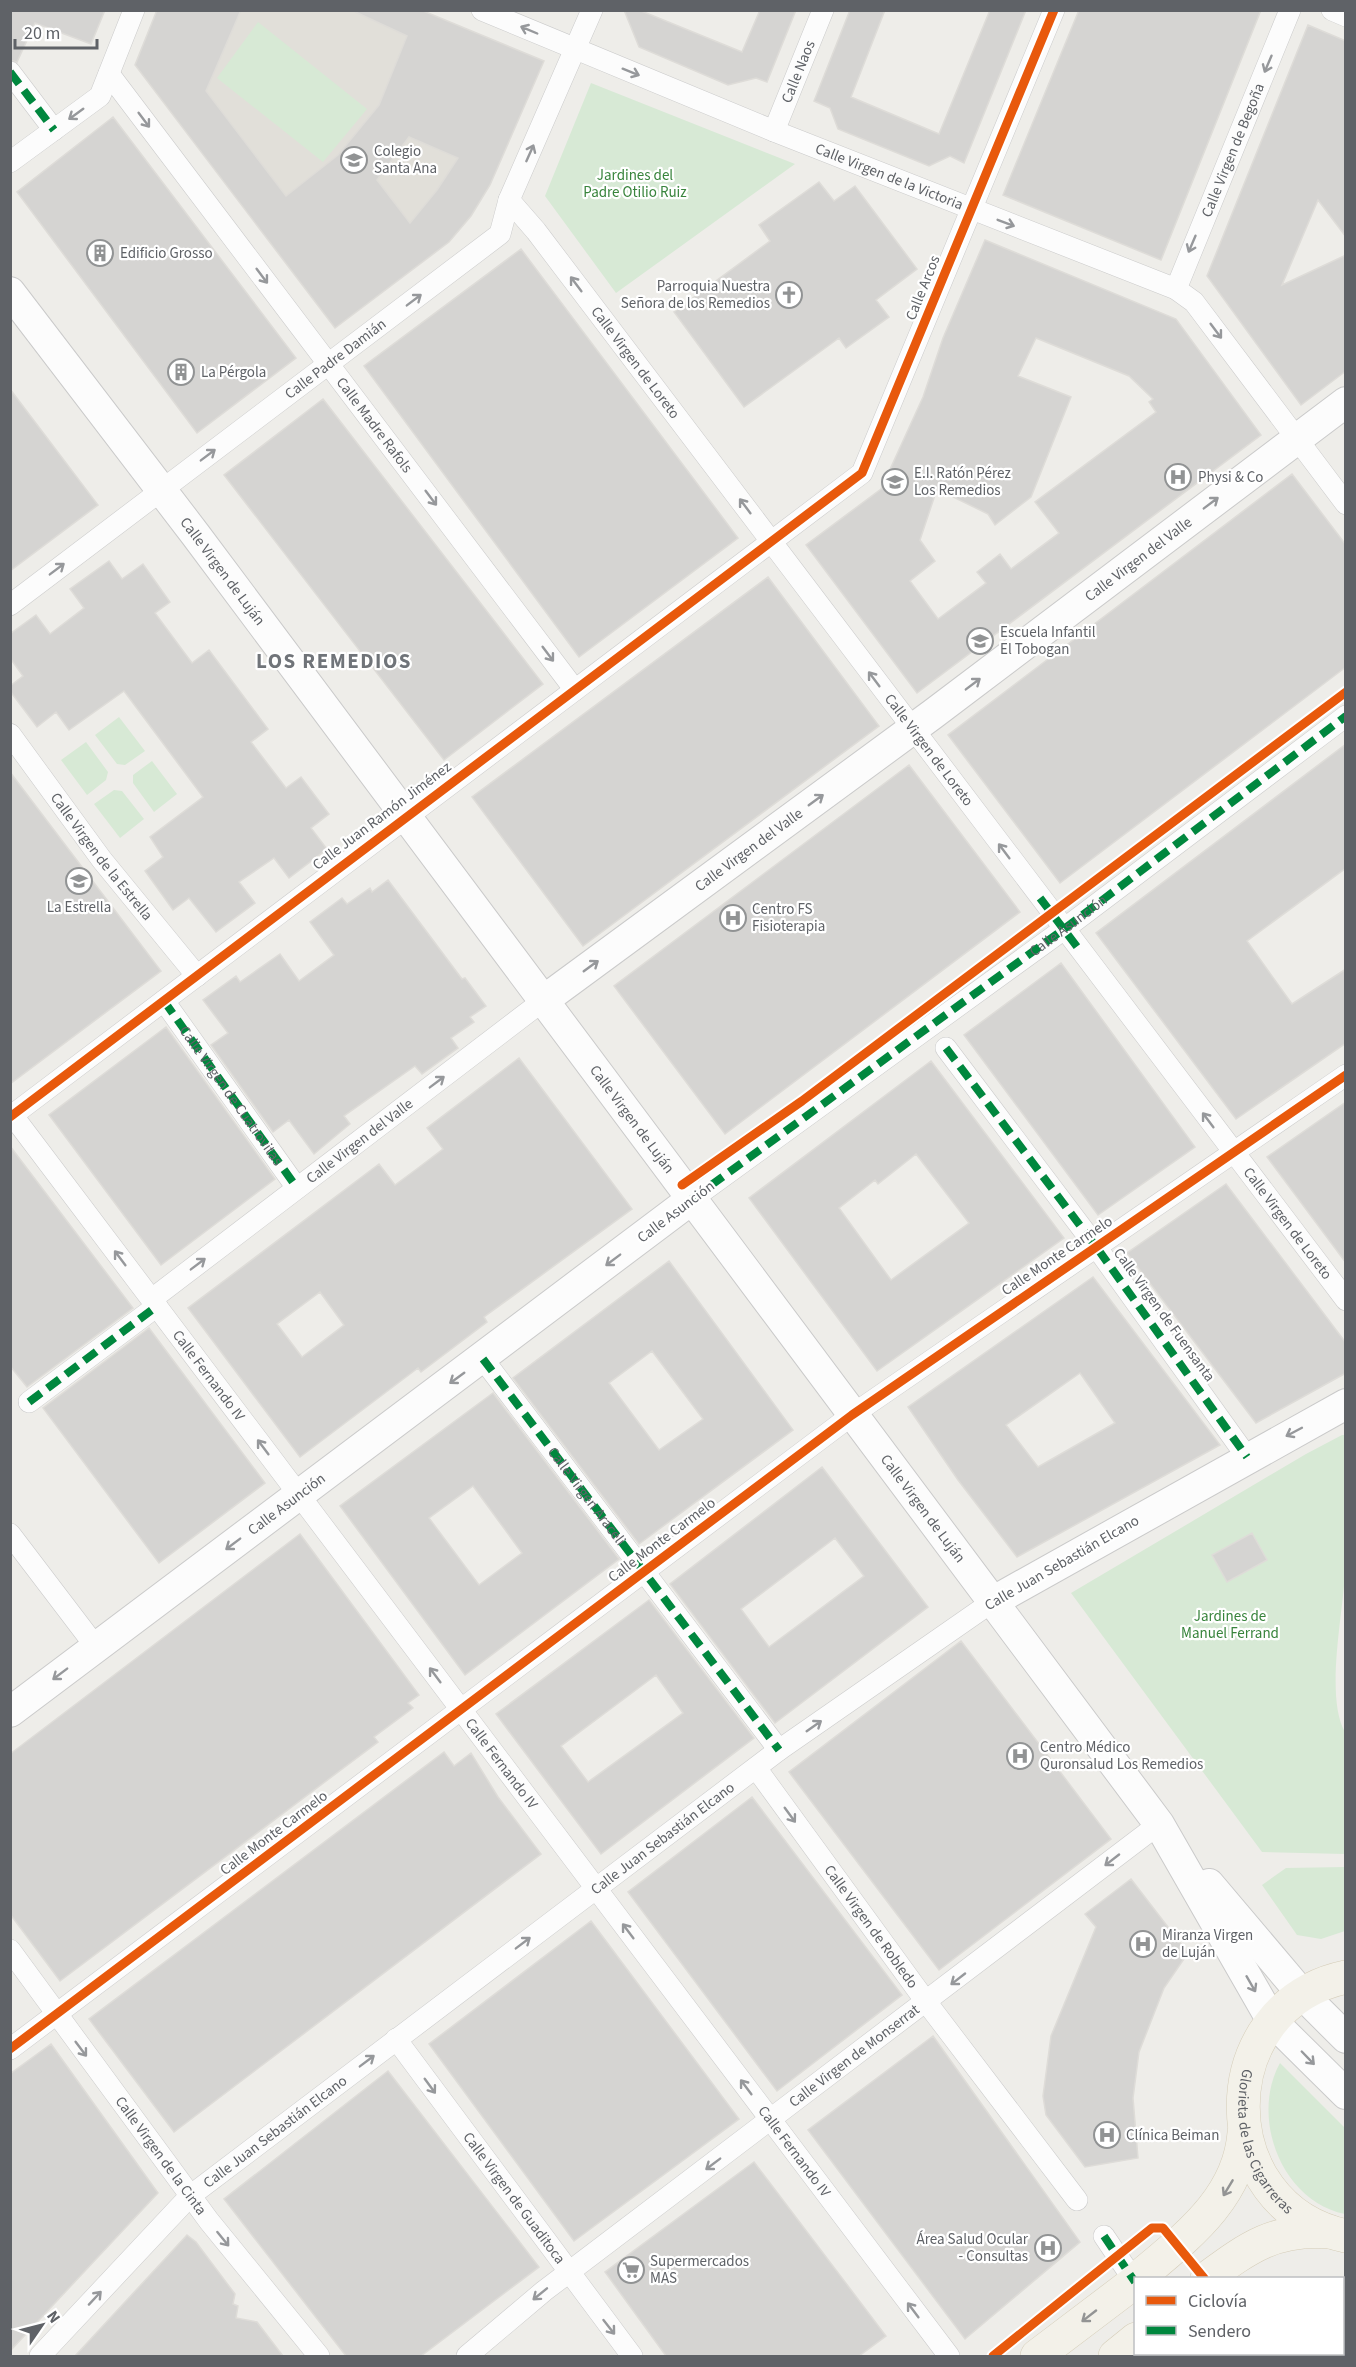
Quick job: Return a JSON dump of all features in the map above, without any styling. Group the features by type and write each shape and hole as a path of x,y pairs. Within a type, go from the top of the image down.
{"main road":[{"name":"Calle Virgen de Luján","path":"10,292 544,1000 1159,1824 1272,2021"},
{"name":"Calle Virgen del Valle","path":"544,1000 912,729 1346,402"},
{"name":"Calle Asunción","path":"10,1712 692,1200"},
{"name":"Calle Juan Sebastián Elcano","path":"992,1602 1247,1457 1346,1404"},
{"path":"1159,1824 1302,1994 1346,2038"},
{"name":"Glorieta de las Cigarreras","path":"1338,2234 1300,2217 1274,2194 1256,2165 1244,2133 1241,2103 1246,2073 1256,2046 1272,2021 1302,1994 1317,1986 1346,1977"},
{"path":"1272,2021 1346,2094"},
{"path":"1139,2277 1200,2223 1224,2194 1238,2167 1244,2133"},
{"path":"1209,2277 1266,2239 1302,2231 1338,2234"},
{"path":"1037,2356 1134,2282"},
{"path":"1115,2356 1134,2341"}],"street":[{"path":"10,162 100,96 134,10"},
{"name":"Calle Virgen de la Victoria","path":"482,10 774,131 1176,289 1194,302 1346,504"},
{"name":"Calle Padre Damián","path":"10,605 500,234 509,200 592,10"},
{"name":"Calle Naos","path":"774,131 823,10"},
{"name":"Calle Arcos","path":"773,542 862,473 1054,10"},
{"name":"Calle Virgen de Begoña","path":"1176,289 1290,10"},
{"path":"1332,10 1346,16"},
{"path":"10,72 54,130"},
{"name":"Calle Madre Rafols","path":"109,74 575,690"},
{"name":"Calle Virgen de Loreto","path":"509,200 536,231 773,542 1233,1154 1346,1300"},
{"name":"Calle Juan Ramón Jiménez","path":"11,1114 773,542"},
{"name":"Calle Asunción","path":"692,1200 1064,929 1346,716"},
{"name":"Calle Virgen de la Estrella","path":"10,734 102,860 197,976"},
{"name":"Calle Virgen del Valle","path":"28,1402 297,1188 544,1000"},
{"name":"Calle Virgen de Cuatrovitas","path":"164,1001 297,1188"},
{"name":"Calle Virgen de Fuensanta","path":"946,1048 1097,1248 1247,1457"},
{"name":"Calle Monte Carmelo","path":"10,2049 852,1415 1346,1075"},
{"name":"Calle Fernando IV","path":"11,1114 949,2356"},
{"name":"Calle Virgen Araceli","path":"483,1359 779,1750"},
{"path":"10,1534 96,1647"},
{"name":"Calle Juan Sebastián Elcano","path":"40,2356 190,2196 779,1750 992,1602"},
{"name":"Calle Virgen de Robledo","path":"756,1768 927,2002 1077,2200"},
{"name":"Calle Virgen de Monserrat","path":"467,2356 568,2273 1159,1824"},
{"name":"Calle Virgen de la Cinta","path":"10,1950 190,2196 319,2356"},
{"name":"Calle Virgen de Guaditoca","path":"396,2039 632,2356"},
{"path":"1104,2236 1134,2277"}],"shaded area":[{"name":"Colegio Santa Ana","path":"157,10 421,11 544,61 490,185 471,216 449,242 335,328 135,65"}],"green space":[{"path":"258,22 367,109 323,162 217,78"},
{"name":"Jardines del Padre Otilio Ruiz","path":"591,83 795,164 616,293 545,196"},
{"path":"119,717 145,751 125,765 117,764 95,735"},
{"path":"86,742 108,772 106,780 87,795 61,760"},
{"path":"152,761 177,794 154,812 133,783 133,775"},
{"path":"114,790 122,791 144,819 120,838 94,804"},
{"name":"Jardines de Manuel Ferrand","path":"1345,1435 1346,1556 1337,1655 1336,1699 1339,1717 1345,1732 1345,1854 1262,1852 1071,1593"},
{"path":"1345,1867 1345,1931 1321,1939 1297,1935 1262,1885 1286,1868"},
{"path":"1280,2063 1345,2128 1345,2214 1323,2206 1304,2193 1288,2175 1277,2154 1268,2108 1272,2084"},
{"path":"1299,2355 1304,2356 1217,2356"}],"building":[{"path":"10,10 105,10 91,44 35,23 17,62 10,60"},
{"name":"Colegio Santa Ana","path":"157,10 241,10 206,91 286,196 338,155 379,105 407,36 351,10 421,10 544,61 490,185 471,216 449,242 335,328 135,65","holes":["409,137 458,158 437,190 410,223 377,180"]},
{"path":"624,10 639,10 742,52 760,10 796,10 767,82 756,78 728,85 639,47"},
{"path":"850,10 885,10 851,97 939,134 990,10 1026,10 964,163 950,156 929,166 838,129 830,108 814,101"},
{"path":"1079,10 1261,10 1161,260 1003,195"},
{"path":"1308,25 1346,41 1346,237 1318,200 1282,285 1346,255 1346,371 1301,405 1207,276"},
{"path":"113,117 296,358 197,433 17,192"},
{"name":"Parroquia Nuestra Señora de los Remedios","path":"819,182 834,201 855,186 917,269 876,300 889,317 846,348 839,338 744,407 674,312 770,241 759,225"},
{"path":"985,240 1176,319 1261,435 917,693 806,545 881,489 923,397 943,338","holes":["1036,338 1129,376 1153,399 1149,402 1156,412 1035,502 1059,533 1011,569 1000,554 977,572 986,583 938,619 910,581 935,561 920,540 937,489 988,514 995,525 1031,497 1071,397 1018,376"]},
{"path":"521,249 738,538 579,657 364,366"},
{"path":"10,389 98,505 10,571"},
{"path":"323,399 543,684 444,760 224,475"},
{"path":"1292,474 1346,545 1346,667 1060,883 948,735"},
{"path":"109,561 122,579 143,564 170,602 155,613 192,663 209,650 268,729 251,742 286,788 301,777 329,814 311,828 327,849 289,878 274,858 239,882 255,903 216,932 189,898 173,910 145,871 163,857 150,837 203,797 124,691 69,730 56,712 37,727 10,691 10,686 23,676 10,658 10,634 36,615 50,634 84,608 70,589"},
{"path":"768,577 879,726 583,946 472,797"},
{"path":"1346,744 1346,868 1247,941 1292,1004 1346,969 1346,1043 1236,1119 1096,933"},
{"path":"909,765 1020,912 725,1134 614,986"},
{"path":"10,772 161,971 10,1084"},
{"path":"388,880 462,979 465,978 486,1006 470,1017 474,1022 451,1038 458,1048 422,1074 415,1066 344,1116 350,1124 314,1154 289,1120 273,1132 211,1045 228,1033 203,1000 236,976 240,982 280,954 299,981 334,955 310,922 342,898 347,904 370,888 372,892"},
{"path":"1061,963 1195,1147 1098,1215 964,1035"},
{"path":"166,1027 275,1179 161,1265 49,1115"},
{"path":"519,1058 632,1209 484,1317 487,1322 421,1372 418,1368 300,1457 188,1308 379,1164 395,1185 418,1168 443,1149 427,1128","holes":["320,1292 344,1325 302,1357 277,1324"]},
{"path":"931,1061 1064,1238 877,1371 749,1198","holes":["916,1154 969,1223 891,1280 839,1208 875,1180 878,1184"]},
{"path":"1346,1102 1346,1263 1267,1157"},
{"path":"10,1146 133,1308 27,1387 10,1366"},
{"path":"1226,1184 1346,1343 1346,1373 1256,1423 1127,1253"},
{"path":"669,1261 793,1430 639,1544 513,1378","holes":["652,1351 703,1419 659,1450 609,1383"]},
{"path":"1093,1277 1220,1445 1017,1557 958,1480 908,1407","holes":["1080,1373 1115,1423 1038,1467 1006,1425"]},
{"path":"149,1328 265,1483 159,1563 43,1408"},
{"path":"493,1393 619,1559 465,1675 340,1506","holes":["473,1486 522,1553 479,1585 429,1518"]},
{"path":"822,1467 928,1607 775,1723 670,1584","holes":["835,1538 864,1576 769,1647 741,1609"]},
{"path":"1252,1533 1267,1560 1227,1582 1212,1555"},
{"path":"300,1534 419,1695 408,1703 413,1708 374,1737 378,1742 60,1981 10,1914 10,1754"},
{"path":"649,1600 754,1738 601,1854 496,1714","holes":["656,1675 683,1713 588,1782 561,1746"]},
{"path":"961,1641 1111,1839 939,1970 789,1772"},
{"path":"444,1752 454,1766 471,1753 498,1797 541,1854 174,2132 89,2019"},
{"path":"752,1797 902,1995 777,2091 628,1892"},
{"path":"1131,1879 1188,1953 1164,1988 1139,2052 1133,2098 1138,2158 1085,2167 1046,2115 1043,2096 1051,2036 1096,1927 1085,1914"},
{"path":"591,1921 739,2119 574,2241 429,2044"},
{"path":"933,2036 1080,2242 965,2339 808,2130"},
{"path":"51,2044 158,2193 10,2351 10,2074"},
{"path":"388,2071 539,2267 421,2356 346,2356 224,2199"},
{"path":"754,2162 886,2336 859,2356 666,2356 605,2272"},
{"path":"187,2235 196,2242 235,2294 233,2304 238,2306 236,2318 257,2322 283,2356 75,2356"}],"marked path":[{"path":"10,72 54,130"},
{"path":"692,1199 1064,929 1346,716"},
{"path":"1040,898 1078,948"},
{"path":"164,1001 297,1188"},
{"path":"946,1048 1097,1248 1247,1457"},
{"path":"29,1402 157,1306"},
{"path":"483,1359 779,1750"},
{"path":"1104,2236 1134,2281"}],"cycle path":[{"path":"10,1117 862,473 1054,10"},
{"path":"682,1185 802,1101 1346,692"},
{"path":"10,2049 852,1415 1346,1075"},
{"path":"993,2356 1152,2228 1163,2228 1203,2277"}],"place":[{"name":"Colegio Santa Ana","path":"354,160"},
{"name":"Edificio Grosso","path":"100,253"},
{"name":"Parroquia Nuestra Señora de los Remedios","path":"789,295"},
{"name":"La Pérgola","path":"181,372"},
{"name":"Physi & Co","path":"1178,477"},
{"name":"E.I. Ratón Pérez Los Remedios","path":"895,482"},
{"name":"Escuela Infantil El Tobogan","path":"980,641"},
{"name":"La Estrella","path":"79,881"},
{"name":"Centro FS Fisioterapia","path":"733,918"},
{"name":"Centro Médico Quronsalud Los Remedios","path":"1020,1756"},
{"name":"Miranza Virgen de Luján","path":"1143,1944"},
{"name":"Clínica Beiman","path":"1107,2135"},
{"name":"Área Salud Ocular - Consultas","path":"1048,2248"},
{"name":"Supermercados MAS","path":"631,2270"}],"district":[{"name":"LOS REMEDIOS","path":"334,661"}]}
